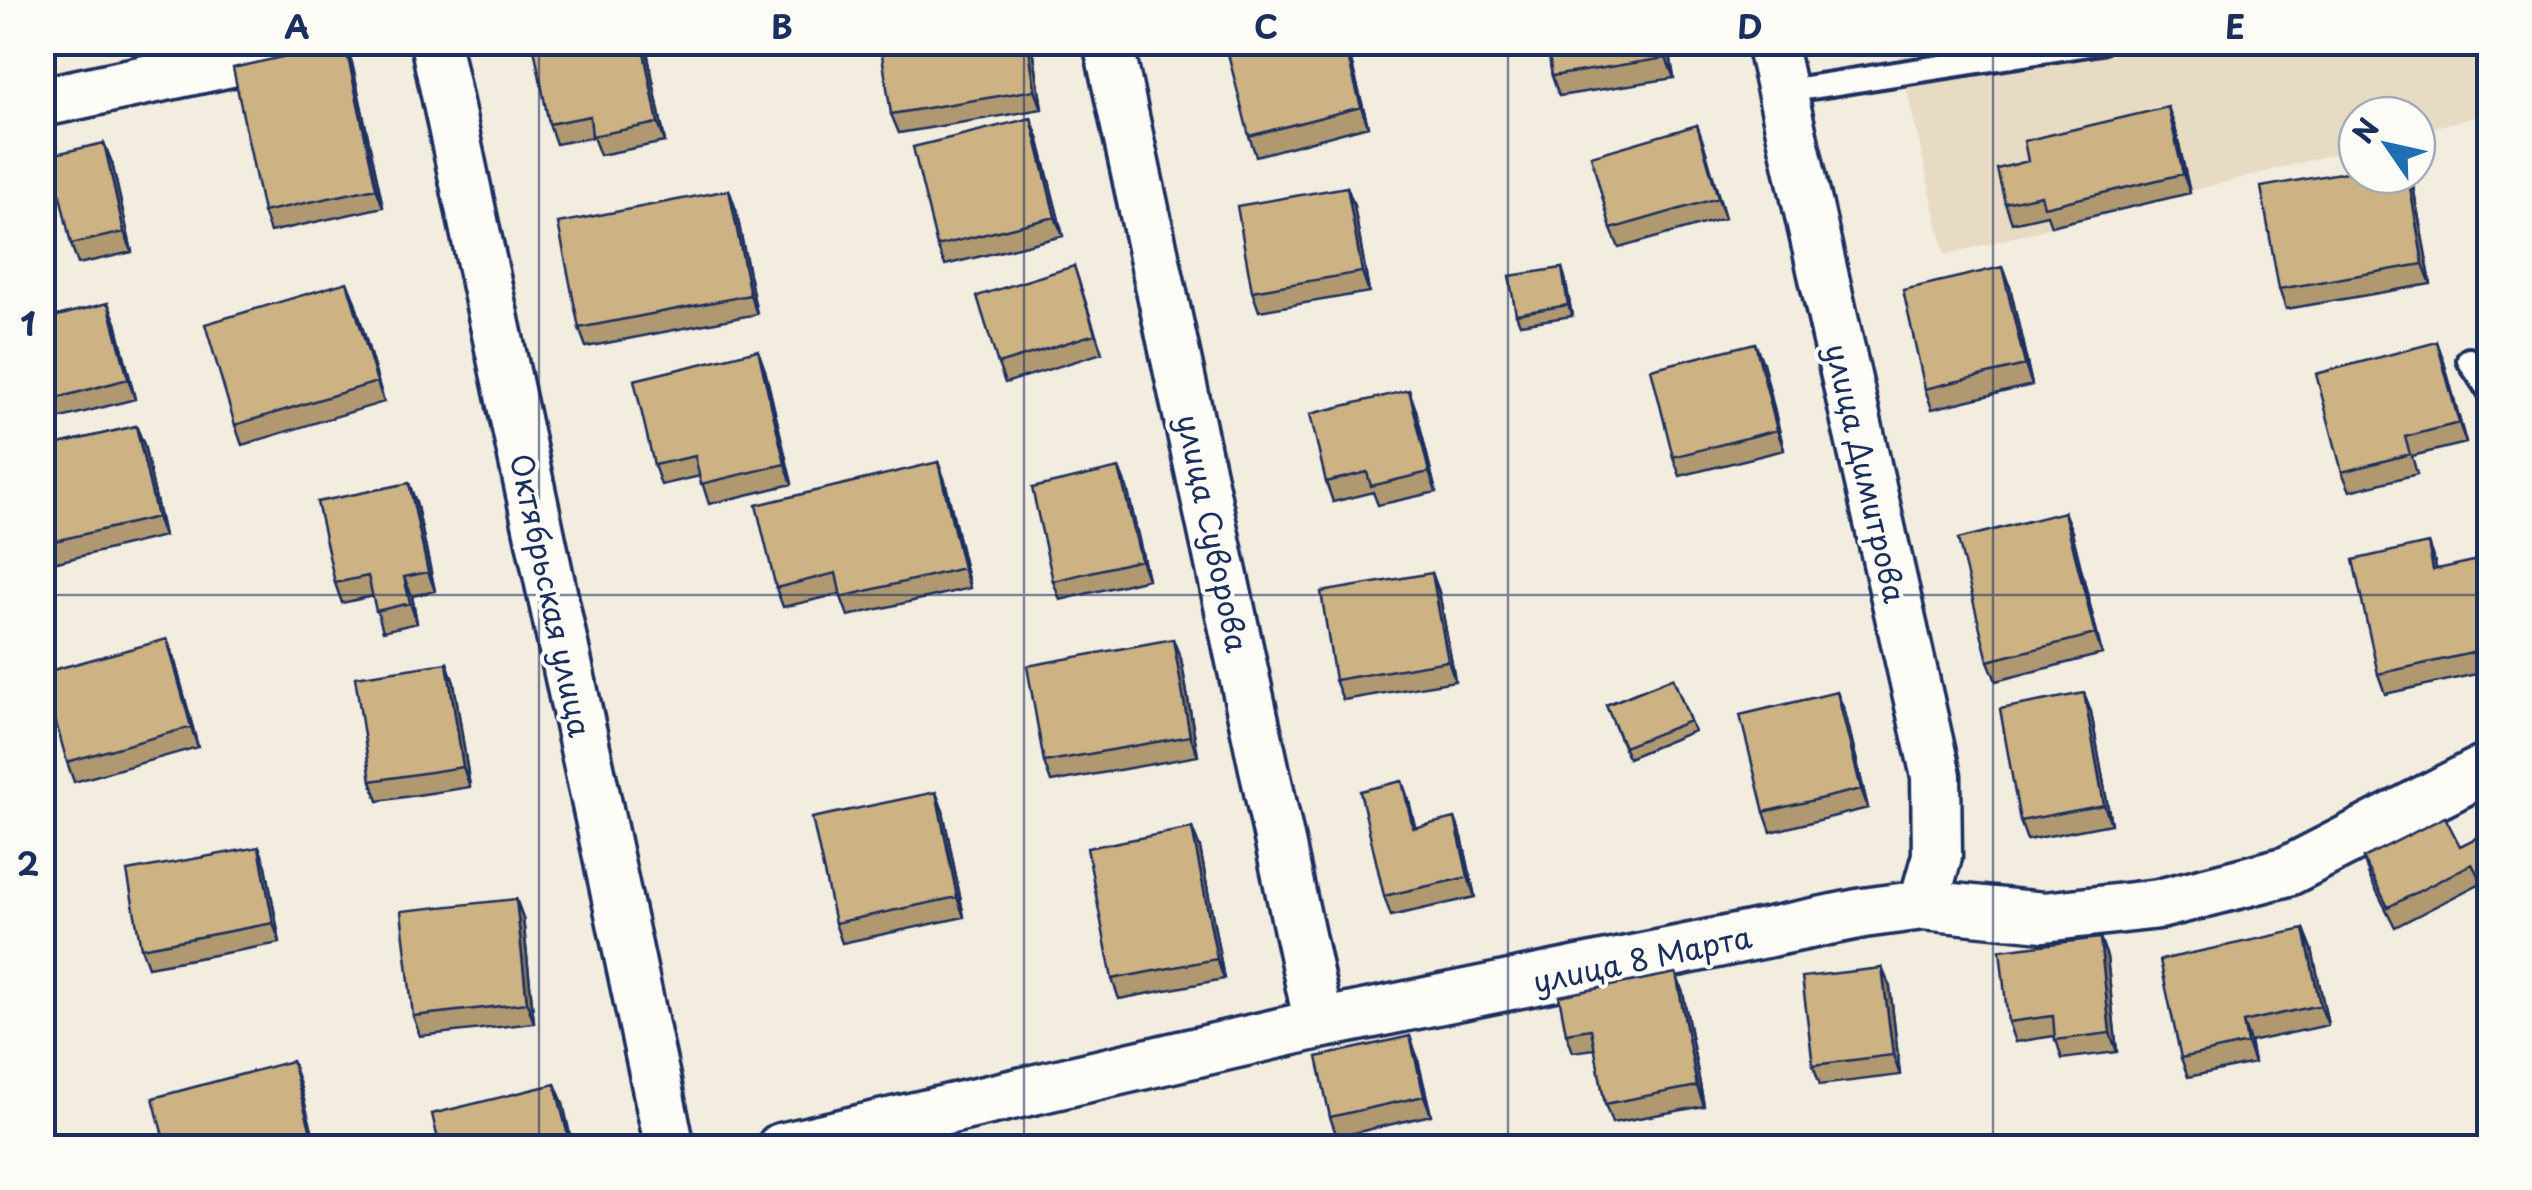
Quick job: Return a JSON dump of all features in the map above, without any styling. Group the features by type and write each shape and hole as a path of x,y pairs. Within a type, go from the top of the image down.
{"street":[{"path":"42,102 325,42"},
{"name":"Октябрьская улица","path":"435,42 670,1148"},
{"name":"улица Суворова","path":"1108,42 1319,1024"},
{"name":"улица Димитрова","path":"1771,42 1936,776 1938,856 1923,905"},
{"name":"улица 8 Марта","path":"780,1148 1319,1024 1862,913 1923,905 2044,917 2159,904 2288,871 2490,767"}],"lane":[{"path":"1780,92 2101,42"},
{"path":"2469,360 2490,392"}],"shaded area":[{"path":"1896,43 2489,43 2489,113 2437,127 2437,95 2337,95 2337,153 1945,255"}],"building":[{"path":"560,42 642,42 658,123 592,136 590,116 549,124 534,48"},
{"path":"880,42 1028,42 1035,90 891,114"},
{"path":"1271,42 1344,42 1361,107 1249,136 1228,54"},
{"path":"1547,42 1664,42 1666,58 1552,76"},
{"path":"345,43 376,188 263,212 233,68"},
{"path":"2168,107 2183,174 2044,207 2041,195 2005,203 1997,169 2028,161 2024,141"},
{"path":"1031,118 1055,217 937,246 913,147"},
{"path":"1697,125 1718,198 1611,229 1591,156"},
{"path":"104,143 124,232 71,244 51,155"},
{"path":"2337,174 2337,195 2411,195 2423,264 2279,289 2261,187"},
{"path":"1347,187 1362,272 1252,291 1237,206"},
{"path":"729,190 750,295 579,328 558,223"},
{"path":"1074,266 1095,334 998,364 977,296"},
{"path":"2002,267 2025,365 1925,389 1903,290"},
{"path":"1562,268 1568,305 1516,314 1509,276"},
{"path":"347,282 377,382 235,425 205,324"},
{"path":"108,303 128,379 42,402 42,320"},
{"path":"2437,342 2459,423 2405,437 2410,454 2342,472 2316,374"},
{"path":"1755,343 1777,430 1673,457 1651,369"},
{"path":"758,350 785,464 701,484 695,456 654,465 634,380"},
{"path":"1409,390 1429,472 1371,486 1367,472 1326,482 1310,414"},
{"path":"136,426 157,517 42,544 42,448"},
{"path":"938,462 963,568 841,597 836,573 776,588 756,505"},
{"path":"1119,468 1141,560 1053,581 1032,488"},
{"path":"409,483 428,572 404,577 410,603 376,611 368,576 335,583 317,502"},
{"path":"2064,512 2095,634 1988,661 1958,539"},
{"path":"2428,543 2433,570 2487,558 2490,649 2378,674 2353,560"},
{"path":"1432,573 1448,661 1335,680 1321,592"},
{"path":"167,639 191,727 67,762 42,673"},
{"path":"1173,639 1190,736 1044,762 1027,666"},
{"path":"447,663 463,767 371,781 355,677"},
{"path":"1673,678 1690,721 1624,747 1606,705"},
{"path":"1837,692 1861,789 1764,812 1740,715"},
{"path":"2084,693 2104,805 2020,821 2000,709"},
{"path":"1402,781 1413,828 1455,818 1468,877 1384,896 1360,791"},
{"path":"936,792 957,897 835,923 812,818"},
{"path":"2445,817 2460,846 2490,831 2490,898 2472,864 2388,907 2363,858"},
{"path":"1192,828 1217,959 1112,979 1087,848"},
{"path":"259,847 273,923 141,948 127,871"},
{"path":"516,899 527,1003 413,1016 401,911"},
{"path":"2304,929 2320,1005 2243,1022 2247,1043 2181,1058 2160,960"},
{"path":"2100,938 2110,1033 2055,1040 2053,1016 2008,1022 2000,950"},
{"path":"1882,968 1893,1055 1813,1065 1802,977"},
{"path":"1676,973 1697,1086 1605,1104 1591,1029 1566,1033 1559,996"},
{"path":"1410,1036 1424,1096 1330,1117 1317,1057"},
{"path":"292,1061 315,1148 166,1148 153,1098"},
{"path":"555,1084 571,1148 440,1148 432,1114"}]}
